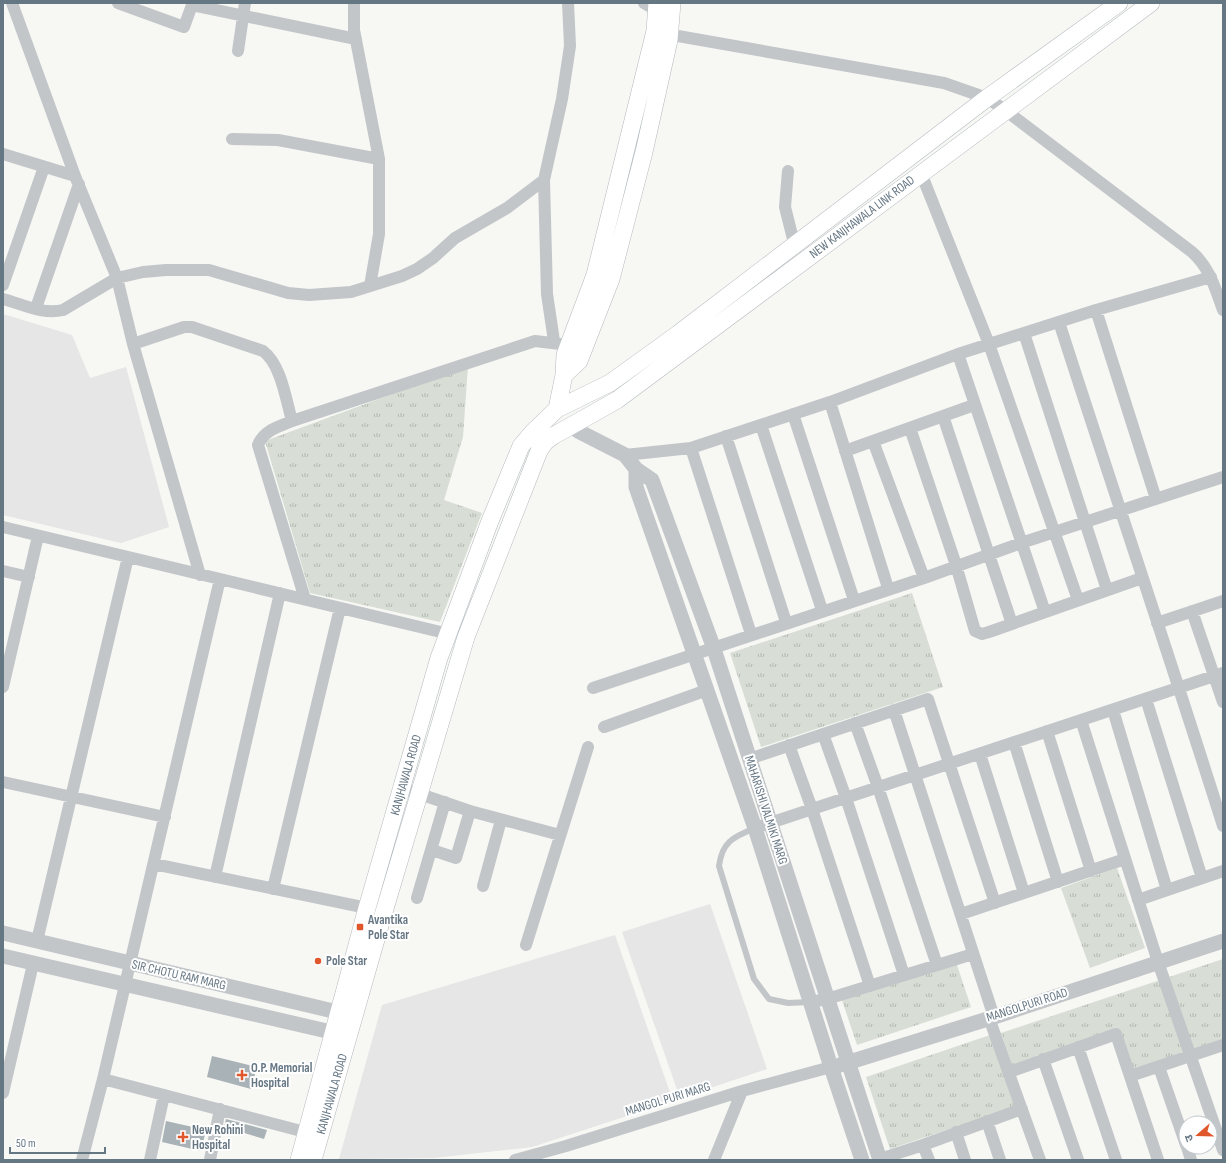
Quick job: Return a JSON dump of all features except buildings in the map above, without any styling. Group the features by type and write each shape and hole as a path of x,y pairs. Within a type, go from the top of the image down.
{"main road":[{"path":"571,426 557,409 564,375 579,361 568,347 611,279 644,152 662,33 672,3"},
{"name":"NEW KANJHAWALA LINK ROAD","path":"557,409 610,383 795,247 988,98 1119,3"},
{"name":"NEW KANJHAWALA LINK ROAD","path":"571,426 617,400 1005,110 1151,3"},
{"path":"652,5 662,33"},
{"name":"KANJHAWALA ROAD","path":"347,1014 368,908 439,658 490,521 521,446 557,409"},
{"name":"KANJHAWALA ROAD","path":"299,1160 305,1132 341,1034 420,793 466,637 537,455 545,442 571,426"},
{"name":"KANJHAWALA ROAD","path":"313,1160 341,1034"}],"street":[{"path":"12,3 77,180 117,278 133,344 200,574"},
{"path":"118,3 184,27 192,5 356,38"},
{"path":"238,51 242,15 245,3"},
{"path":"354,3 356,38 379,159 379,234 370,286"},
{"path":"568,3 570,46 563,91 544,180 547,294 568,347"},
{"path":"662,33 944,83 988,98 1192,252 1202,262 1212,277 1223,310"},
{"path":"232,139 278,140 379,159"},
{"path":"3,155 44,167 77,180"},
{"path":"3,285 44,167"},
{"path":"788,171 785,207 795,247"},
{"path":"921,173 989,344 1078,600"},
{"path":"36,308 77,180"},
{"path":"3,299 56,312 63,310 117,278 143,272 209,270 288,293 309,295 351,292 402,276 417,269 433,258 461,234 507,208 544,180"},
{"path":"626,455 691,448 830,402 958,354 1096,310 1212,277"},
{"path":"1096,310 1156,499"},
{"path":"1059,322 1142,578 1180,688 1223,826"},
{"path":"133,344 184,327 192,327 263,351 270,356 276,366 292,421"},
{"path":"1024,333 1107,590"},
{"path":"305,600 258,445 266,432 292,421 535,341 568,347"},
{"path":"958,354 1045,612"},
{"path":"830,402 888,588"},
{"path":"845,451 974,405"},
{"path":"793,414 854,600"},
{"path":"942,416 1012,624"},
{"path":"761,425 822,610"},
{"name":"MAHARISHI VALMIKI MARG","path":"571,426 578,432 626,455 636,468 652,480 713,646 880,1159"},
{"path":"910,428 956,565 975,631 982,634 1142,578"},
{"path":"726,436 786,622"},
{"path":"873,441 924,578"},
{"path":"691,448 751,634"},
{"name":"MAHARISHI VALMIKI MARG","path":"636,468 636,487 755,828 862,1160"},
{"path":"593,688 694,652 888,588 924,578 956,565 1021,543 1223,477"},
{"path":"3,527 449,634"},
{"path":"4,681 8,641 29,577 38,536"},
{"path":"37,941 128,557"},
{"path":"3,571 29,577"},
{"path":"82,1160 104,1078 220,579"},
{"path":"215,877 280,593"},
{"path":"1157,623 1223,601"},
{"path":"273,889 340,608"},
{"path":"1192,611 1219,675 1223,702"},
{"path":"755,828 1219,675"},
{"path":"604,727 707,690"},
{"path":"749,759 928,699 994,903"},
{"path":"1146,699 1202,878"},
{"path":"894,710 917,774 1009,1072 1040,1160"},
{"path":"1113,710 1167,890"},
{"path":"718,722 735,716"},
{"path":"1081,720 1158,962 1223,1150"},
{"path":"855,723 878,787 936,965"},
{"path":"1047,731 1091,871"},
{"path":"823,734 846,798 904,975"},
{"path":"1014,742 1058,882"},
{"path":"789,745 812,809 870,986"},
{"path":"526,945 588,748"},
{"path":"980,754 1024,893"},
{"path":"3,782 165,817"},
{"path":"402,788 470,811 560,835"},
{"path":"417,898 445,802"},
{"path":"432,850 456,858 470,811"},
{"path":"483,886 502,820"},
{"path":"961,914 1125,859"},
{"path":"154,864 368,908"},
{"path":"1138,900 1223,871"},
{"name":"SIR CHOTU RAM MARG","path":"3,933 347,1014"},
{"name":"MANGOLPURI ROAD","path":"831,1067 992,1017 1223,941"},
{"path":"810,1002 827,999 973,954"},
{"name":"SIR CHOTU RAM MARG","path":"3,956 341,1034"},
{"path":"3,1092 33,964"},
{"path":"1009,1072 1116,1034 1158,1160"},
{"path":"1130,1076 1223,1045"},
{"path":"1078,1047 1116,1160"},
{"path":"1043,1059 1078,1160"},
{"name":"MANGOL PURI MARG","path":"515,1160 566,1146 742,1091 831,1067"},
{"path":"1159,1067 1178,1123"},
{"path":"104,1078 305,1132"},
{"path":"714,1160 742,1091"},
{"path":"150,1160 164,1095"},
{"path":"210,1160 220,1109"},
{"path":"880,1159 924,1145 1022,1109"},
{"path":"987,1121 1000,1160"},
{"path":"956,1132 965,1160"},
{"path":"924,1145 929,1160"}],"lane":[{"path":"755,828 735,837 726,844 720,854 719,866 754,979 769,999 788,1003 810,1002"}],"shaded area":[{"path":"3,314 72,335 90,378 126,367 169,527 121,543 3,515"},
{"path":"710,904 767,1069 680,1098 622,932"},
{"path":"615,935 673,1101 532,1147 434,1158 339,1159 382,1005"}],"green space":[{"path":"468,366 463,437 444,500 482,513 440,622 310,593 265,441"},
{"path":"912,593 943,687 761,747 730,653"},
{"path":"1117,868 1145,948 1090,968 1061,888"},
{"path":"1223,959 1223,1040 1124,1074 1110,1032 1012,1065 1001,1033"},
{"path":"956,962 971,1007 857,1045 842,1000"},
{"path":"993,1034 1017,1106 890,1149 866,1077"}],"place":[{"name":"Avantika Pole Star","path":"360,927"},
{"name":"Pole Star","path":"318,961"},
{"name":"O.P. Memorial Hospital","path":"242,1075"},
{"name":"New Rohini Hospital","path":"183,1137"}]}
